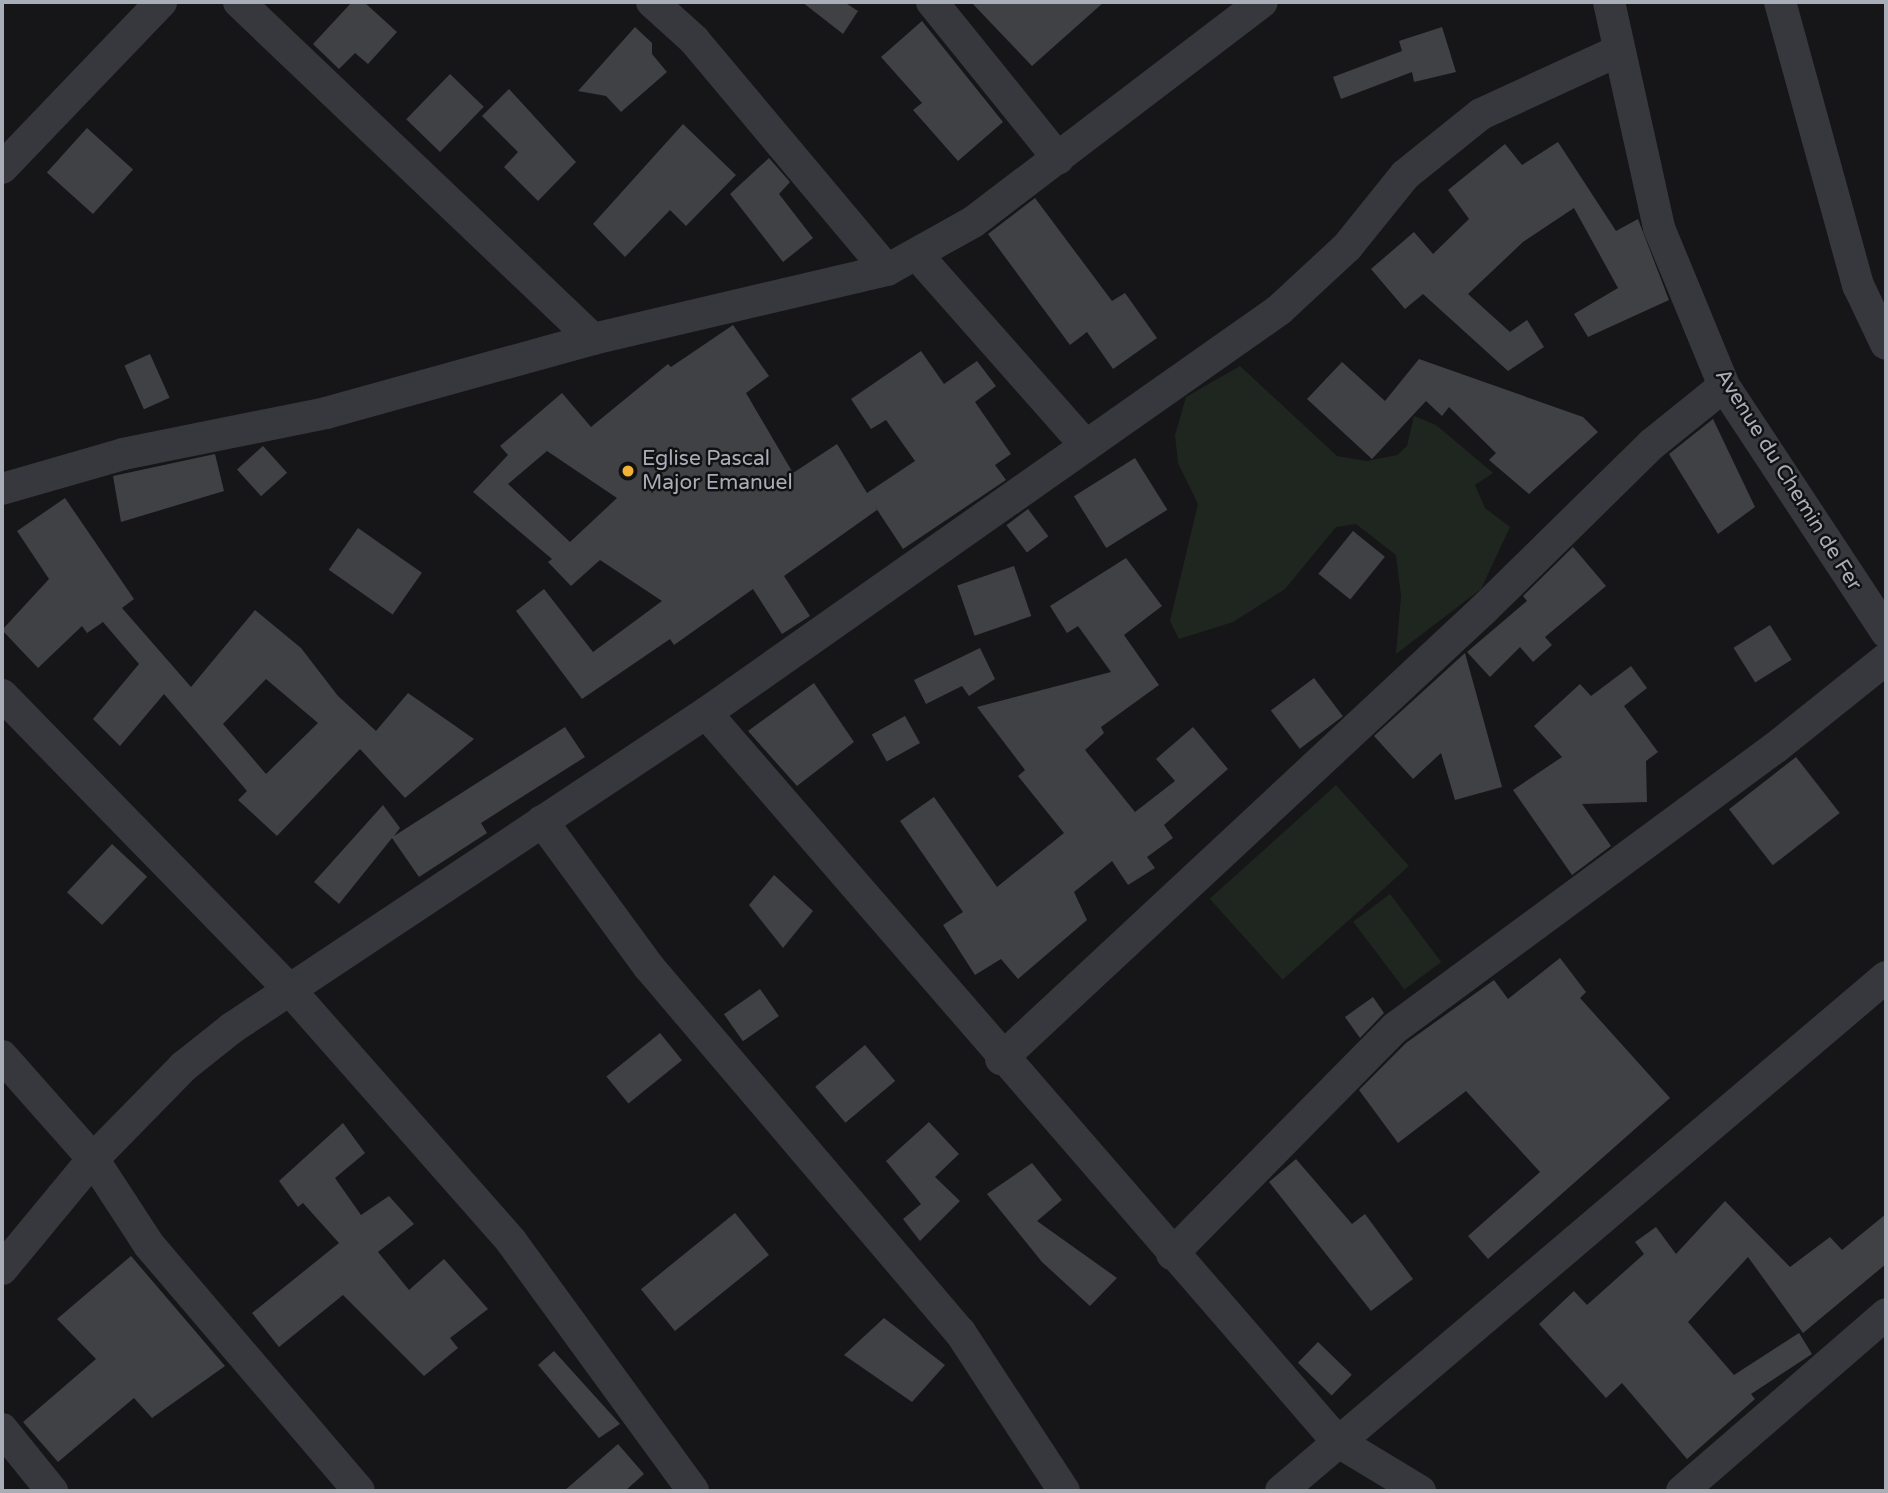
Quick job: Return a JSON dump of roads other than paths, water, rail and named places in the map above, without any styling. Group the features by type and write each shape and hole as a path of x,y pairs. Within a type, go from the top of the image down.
{"street":[{"path":"5,157 161,2"},
{"path":"239,2 593,339"},
{"path":"652,2 694,40 887,270"},
{"path":"932,2 1058,158"},
{"path":"2,489 123,454 326,414 593,339 887,270 919,257 1058,158 1262,2"},
{"name":"Avenue du Chemin de Fer","path":"1609,2 1616,52 1659,228 1724,386 1886,632"},
{"path":"1780,2 1858,285 1886,344"},
{"path":"2,1269 93,1159 183,1067 289,989 706,713 1279,310 1347,247 1405,176 1481,114 1616,52"},
{"path":"919,257 1086,446"},
{"path":"1001,1059 1483,610 1652,444 1724,386"},
{"path":"1172,1254 1395,1028 1886,659"},
{"path":"2,695 289,989 512,1241 693,1491"},
{"path":"706,713 1001,1059 1337,1441 1420,1491"},
{"path":"542,821 649,967 960,1332 1064,1491"},
{"path":"1281,1491 1886,977"},
{"path":"2,1056 93,1159 149,1245 359,1491"},
{"path":"1682,1491 1886,1314"},
{"path":"2,1429 52,1491"}],"place":[{"name":"Eglise Pascal Major Emanuel","path":"628,471"}]}
